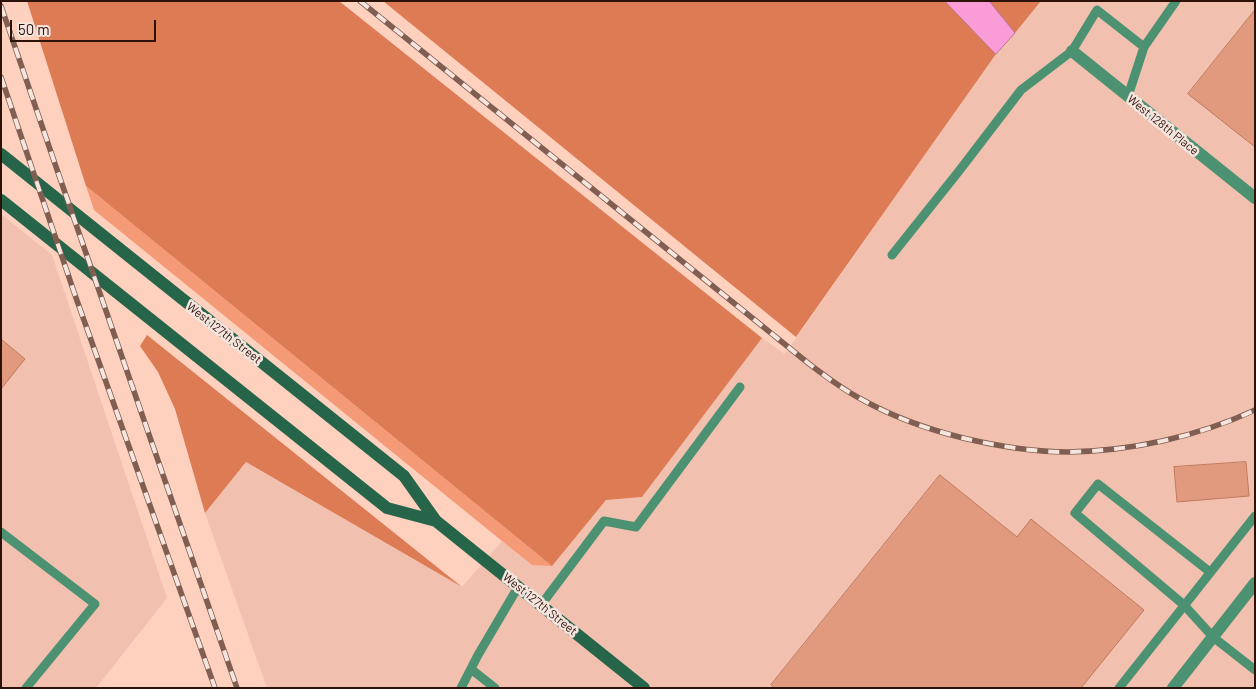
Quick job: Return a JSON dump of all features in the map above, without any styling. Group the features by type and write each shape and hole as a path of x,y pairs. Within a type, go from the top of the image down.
{"main road":[{"name":"West 127th Street","path":"1,154 404,476 436,521 644,688"},
{"name":"West 127th Street","path":"1,200 387,508 436,521"}],"street":[{"name":"West 128th Place","path":"1072,51 1255,198"},
{"path":"1173,688 1255,584"}],"lane":[{"path":"892,255 1021,90 1072,51 1103,1"},
{"path":"1128,96 1144,47 1176,1"},
{"path":"1097,10 1144,47"},
{"path":"541,605 604,522 636,527 740,387"},
{"path":"1210,572 1098,484 1075,513 1184,605 1213,637 1255,670"},
{"path":"1119,688 1254,519"},
{"path":"1,532 95,604 26,688"},
{"path":"461,688 518,587"},
{"path":"471,669 495,688"}],"shaded area":[{"path":"27,1 339,1 762,338 642,497 606,500 552,566 86,186"},
{"path":"383,1 945,1 996,54 796,337"},
{"path":"945,1 989,1 1015,33 996,54"},
{"path":"989,1 1041,1 1015,33"},
{"path":"1041,1 1255,1 1255,688 267,688 205,513 246,462 462,587 502,541 532,565 552,565 606,500 642,497 762,338 785,354 996,54"},
{"path":"86,186 552,566 532,565 94,210"},
{"path":"1,214 52,255 167,598 96,688 1,688"},
{"path":"147,335 462,587 246,462 205,513 175,409 158,372 140,346"}],"building":[{"path":"1255,10 1255,147 1188,94"},
{"path":"1,339 25,359 1,389"},
{"path":"1246,462 1249,496 1177,502 1174,467"},
{"path":"940,475 1017,537 1031,519 1144,610 1081,688 774,688 771,685"}],"railway":[{"path":"360,1 808,363 847,391 898,417 976,441 1028,450 1068,452 1116,449 1163,441 1210,428 1255,410"},
{"path":"1,6 237,688"},
{"path":"1,77 75,295 215,688"}]}
